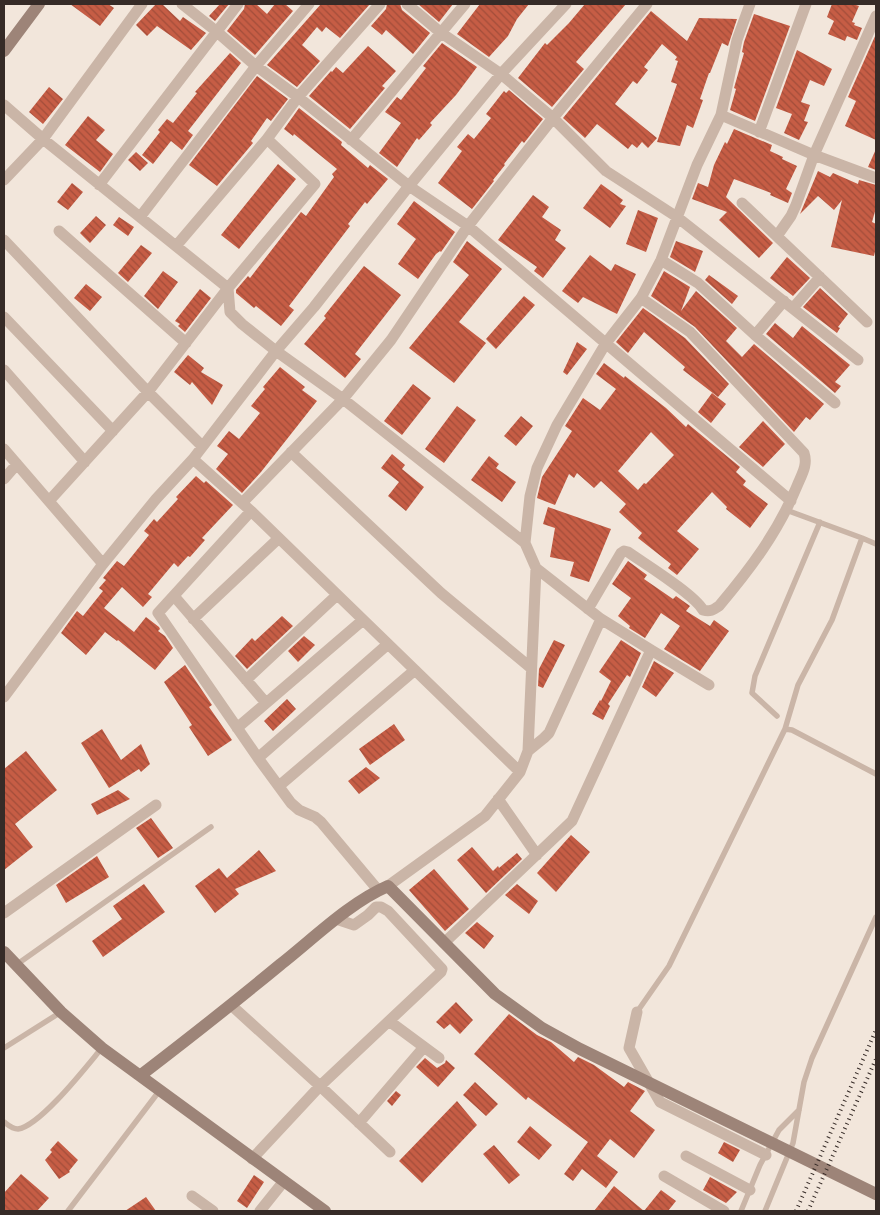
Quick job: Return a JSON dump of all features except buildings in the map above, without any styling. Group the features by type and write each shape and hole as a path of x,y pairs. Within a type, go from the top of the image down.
{"main road":[{"path":"4,51 39,4"},
{"path":"141,1075 231,1005 336,919 383,888 444,943 494,994 542,1028 580,1049 876,1194"},
{"path":"4,952 61,1012 102,1048 325,1211"}],"street":[{"path":"4,180 43,140 142,4"},
{"path":"182,4 216,30 256,66 298,97 409,186 468,226 606,343 788,506"},
{"path":"99,185 216,30 238,4"},
{"path":"140,217 256,66 309,4"},
{"path":"176,246 267,139 298,97 380,4"},
{"path":"407,4 440,32 501,74 553,118 606,171 677,217 858,360"},
{"path":"351,140 465,4"},
{"path":"4,697 103,564 156,498 193,459 276,351 314,307 409,186 501,74 566,4"},
{"path":"242,502 343,399 391,340 468,226 553,118 647,4"},
{"path":"525,543 530,496 537,468 557,425 606,343 641,298 661,260 697,165 721,115 737,40 750,4"},
{"path":"759,132 806,4"},
{"path":"777,236 796,205 814,155 876,16"},
{"path":"4,105 43,140 228,288 230,312 242,324 343,399 525,543 536,568 528,750 520,772 485,816 383,888 321,822 295,807 258,758 158,613 251,511"},
{"path":"721,115 814,155 876,178"},
{"path":"49,501 148,392 228,288 315,184 267,139"},
{"path":"742,203 867,322"},
{"path":"59,231 186,343"},
{"path":"4,240 148,392 202,446"},
{"path":"661,260 698,283 756,336 835,403"},
{"path":"756,336 788,304 820,277"},
{"path":"588,609 624,551 667,579 700,604 703,610 714,610 746,574 771,538 805,468 806,460 804,453 690,332 641,298"},
{"path":"4,317 113,431"},
{"path":"4,370 85,462"},
{"path":"4,449 103,564"},
{"path":"291,452 441,593 531,668"},
{"path":"193,459 242,502 520,772"},
{"path":"4,479 17,464"},
{"path":"193,619 279,538"},
{"path":"536,568 601,619 709,685"},
{"path":"246,680 337,595"},
{"path":"174,596 266,703"},
{"path":"528,750 549,732 601,619"},
{"path":"237,728 363,620"},
{"path":"258,758 388,644"},
{"path":"444,943 572,821 652,650"},
{"path":"279,786 415,670"},
{"path":"498,799 537,855"},
{"path":"4,913 156,805"},
{"path":"252,1159 320,1086 441,972 441,967 388,911 381,907 376,907 354,925 336,919"},
{"path":"231,1005 390,1152"},
{"path":"637,1012 629,1048 660,1102 766,1155"},
{"path":"389,1021 439,1058"},
{"path":"359,1123 424,1048"},
{"path":"686,1156 750,1190"},
{"path":"664,1176 724,1211"},
{"path":"260,1211 284,1182"},
{"path":"192,1196 213,1211"}],"lane":[{"path":"788,506 820,522 876,544"},
{"path":"777,716 752,692 755,676 820,522"},
{"path":"637,1012 668,966 785,729 798,685 832,620 862,538"},
{"path":"785,729 792,730 876,774"},
{"path":"16,965 211,827"},
{"path":"765,1211 793,1144 804,1082 812,1058 876,917"},
{"path":"4,1048 61,1012"},
{"path":"4,1122 13,1128 19,1129 27,1125 58,1099 102,1048"},
{"path":"68,1211 160,1090"},
{"path":"741,1211 779,1130 799,1110"}],"railway":[{"path":"796,1211 876,1030"},
{"path":"808,1211 876,1059"}]}
